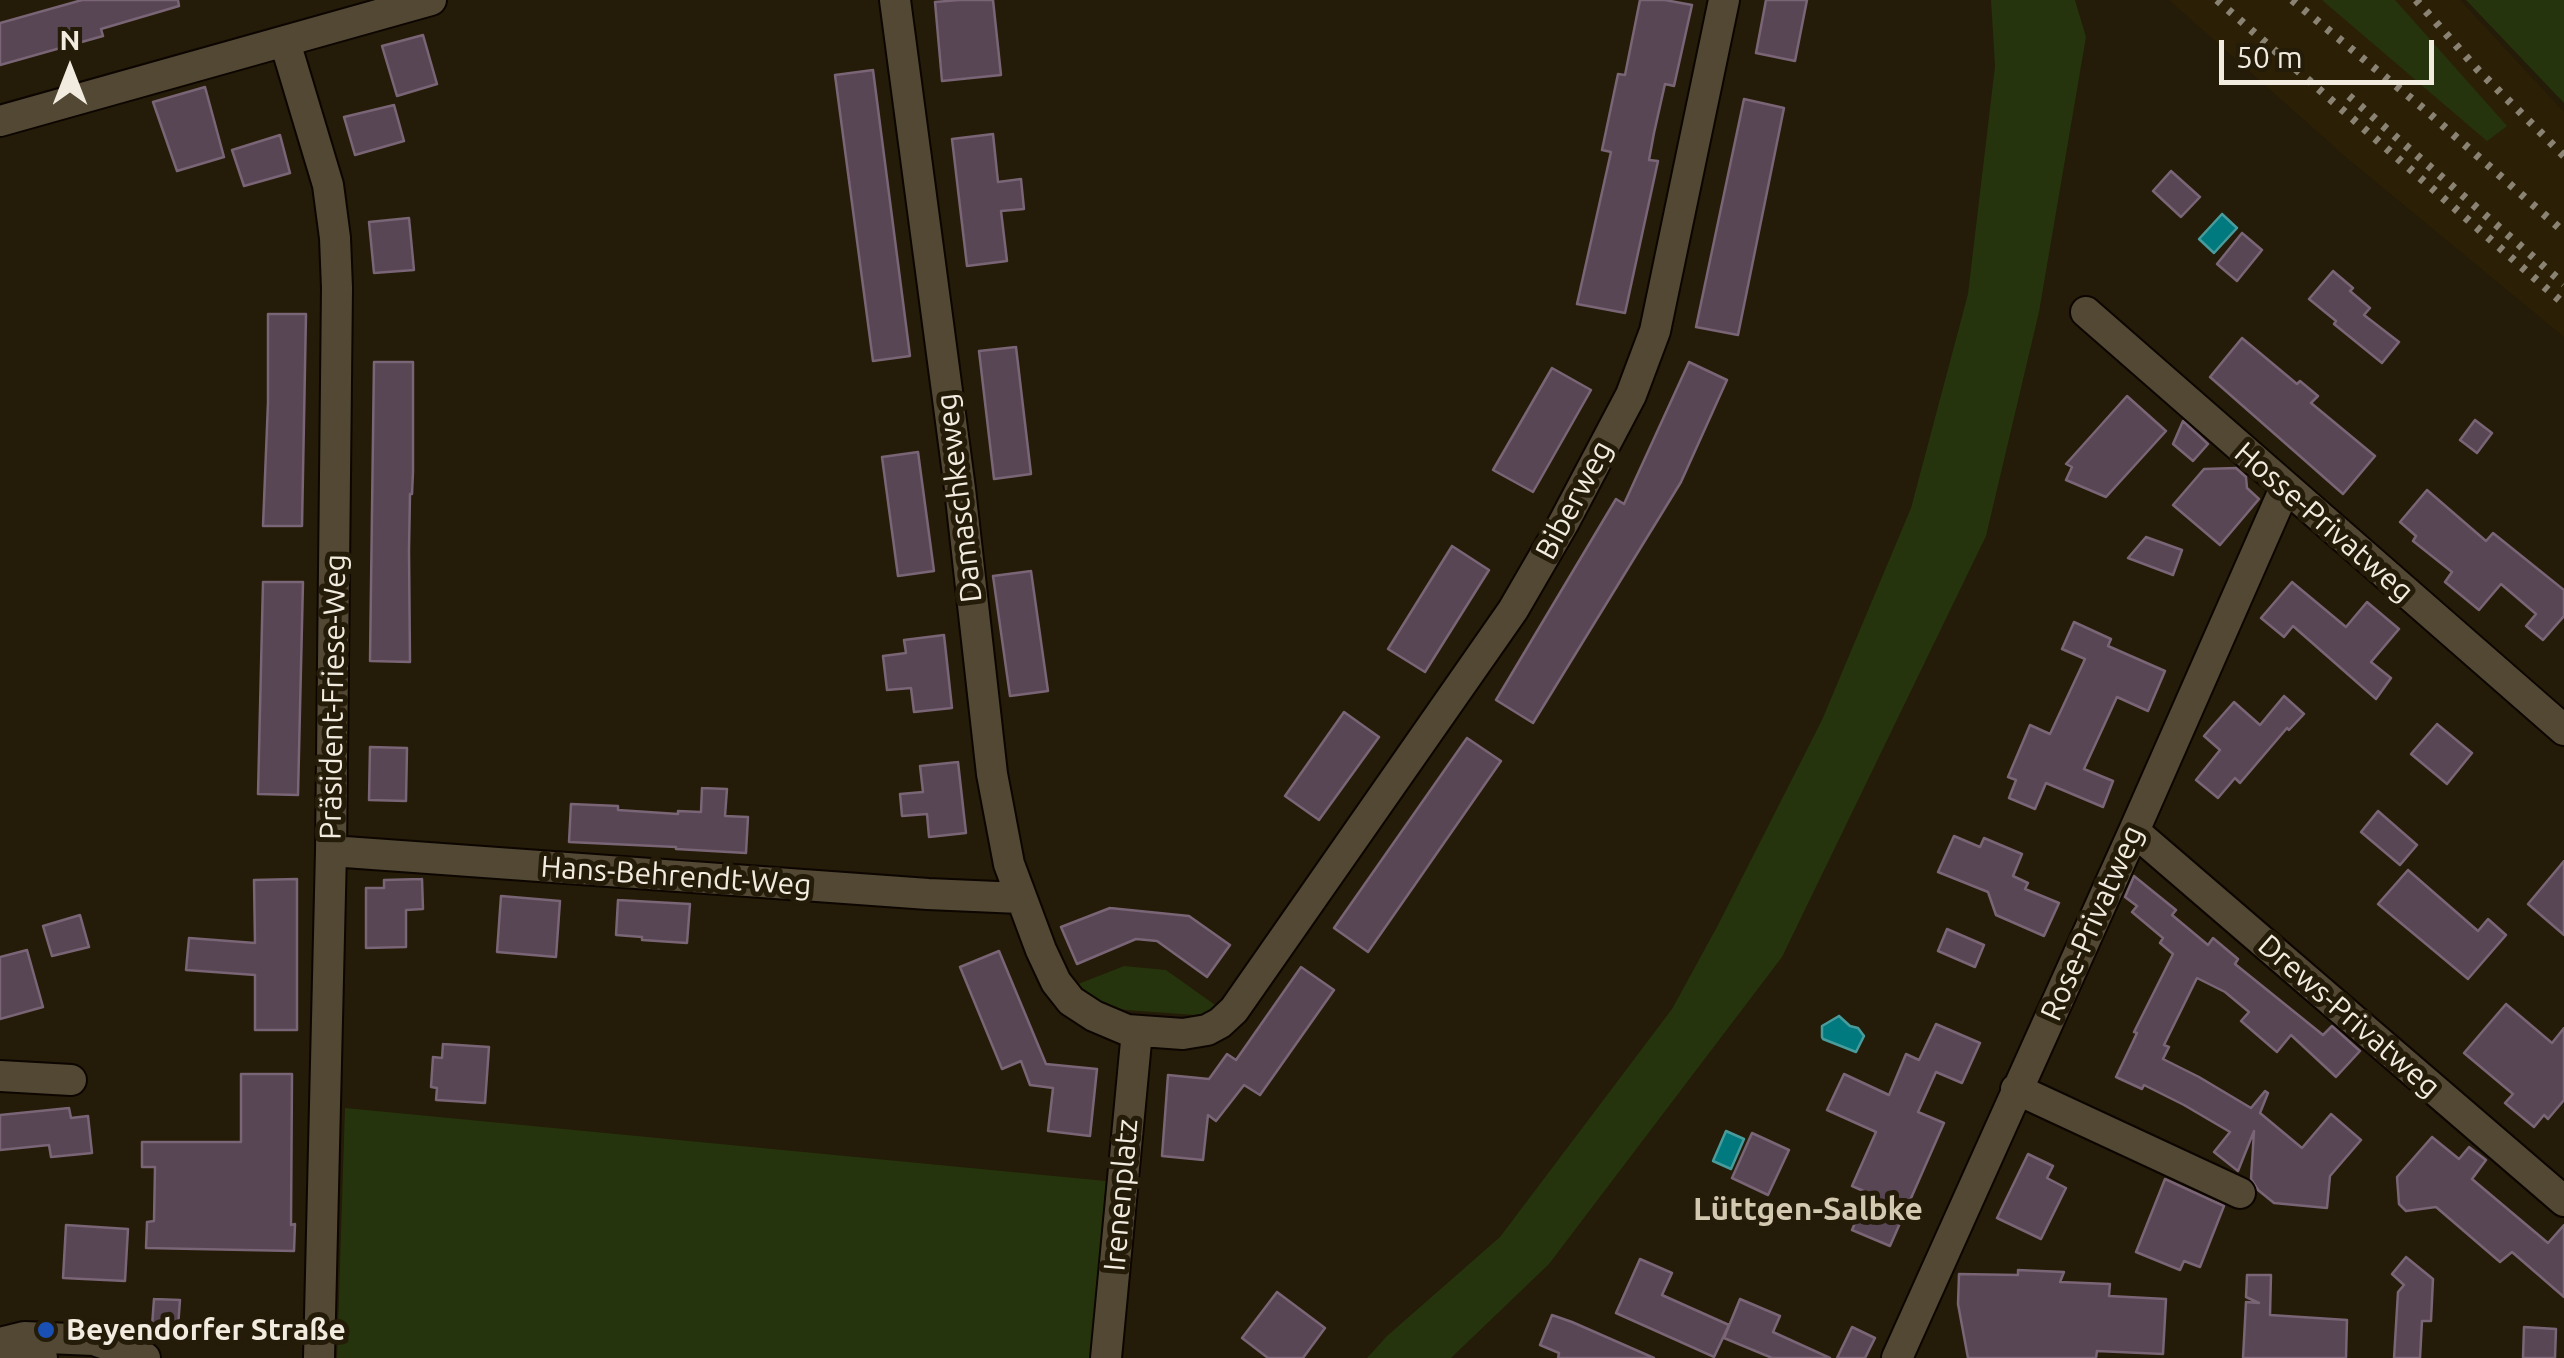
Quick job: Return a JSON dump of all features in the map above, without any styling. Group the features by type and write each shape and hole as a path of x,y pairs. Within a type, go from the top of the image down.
{"street":[{"path":"0,121 431,0"},
{"name":"Damaschkeweg","path":"895,0 960,489 992,774 1009,864 1059,987 1071,1001 1094,1016 1137,1031"},
{"name":"Biberweg","path":"1137,1031 1191,1034 1220,1023 1234,1010 1513,610 1564,522 1630,394 1650,346 1724,0"},
{"name":"Präsident-Friese-Weg","path":"285,42 328,186 336,263 331,851 319,1358"},
{"name":"Hosse-Privatweg","path":"2086,312 2564,730"},
{"name":"Rose-Privatweg","path":"1897,1358 2285,488"},
{"name":"Drews-Privatweg","path":"2134,832 2564,1200"},
{"name":"Hans-Behrendt-Weg","path":"331,851 1020,898"},
{"name":"Irenenplatz","path":"1106,1358 1137,1031"},
{"path":"0,1076 71,1080"},
{"path":"2016,1090 2240,1193"},
{"path":"0,1343 24,1338 94,1340 145,1358"},
{"path":"0,1356 42,1358"}],"shaded area":[{"path":"2169,0 2460,0 2564,112 2564,337 2348,159"}],"green space":[{"path":"1991,0 2075,0 2086,37 2039,312 1986,536 1782,957 1549,1264 1451,1358 1367,1358 1500,1237 1672,1009 1822,720 1911,508 1968,294 1995,66"},
{"path":"2322,0 2395,0 2507,126 2487,141"},
{"path":"2466,0 2564,0 2564,103"},
{"path":"1124,966 1166,970 1218,1007 1195,1015 1126,1010 1100,1005 1073,986"},
{"path":"345,1108 1106,1181 1090,1358 337,1358"}],"water":[{"path":"2222,214 2237,228 2214,253 2199,239"},
{"path":"1839,1016 1864,1036 1856,1052 1822,1037 1822,1026"},
{"path":"1726,1131 1744,1139 1731,1169 1713,1161"}],"building":[{"path":"82,0 178,0 179,6 101,29 103,36 0,65 0,23"},
{"path":"993,0 1001,75 942,81 935,2"},
{"path":"1640,0 1692,5 1674,86 1665,84 1654,133 1649,160 1658,161 1625,313 1577,304 1611,152 1602,150 1618,74 1625,75"},
{"path":"1766,0 1807,0 1795,61 1756,53"},
{"path":"423,35 437,84 397,96 382,46"},
{"path":"873,70 910,356 873,361 835,75"},
{"path":"205,87 224,157 177,171 153,102"},
{"path":"1744,99 1784,108 1738,335 1696,327"},
{"path":"394,105 404,141 355,155 344,117"},
{"path":"993,134 998,182 1021,179 1024,209 1001,211 1007,261 967,266 952,139"},
{"path":"280,135 290,173 244,186 232,150"},
{"path":"2171,171 2200,197 2181,217 2153,191"},
{"path":"409,218 414,270 374,273 369,222"},
{"path":"2242,233 2262,250 2237,281 2217,264"},
{"path":"2333,271 2370,308 2364,315 2399,342 2382,363 2309,299"},
{"path":"268,314 306,314 302,526 263,526"},
{"path":"2242,338 2297,384 2300,381 2318,396 2311,403 2375,456 2343,494 2210,377"},
{"path":"1016,347 1031,474 994,479 979,351"},
{"path":"374,362 413,362 410,662 370,661"},
{"path":"1689,362 1727,380 1681,482 1533,723 1496,700 1616,499 1624,504"},
{"path":"1552,368 1591,390 1533,492 1493,470"},
{"path":"2127,396 2166,431 2106,497 2066,480 2072,467 2066,464"},
{"path":"2475,420 2492,433 2477,453 2460,440"},
{"path":"2183,421 2208,444 2193,461 2173,444"},
{"path":"918,452 934,571 898,576 882,457"},
{"path":"2236,468 2246,477 2247,488 2259,499 2220,545 2173,505 2204,469"},
{"path":"2427,490 2486,541 2493,533 2564,590 2564,616 2543,640 2526,626 2536,614 2501,584 2479,610 2445,582 2452,572 2413,541 2416,536 2400,522"},
{"path":"2146,537 2182,550 2173,575 2128,558"},
{"path":"1452,546 1489,570 1425,672 1388,649"},
{"path":"1031,571 1048,691 1010,696 993,576"},
{"path":"263,582 303,582 298,795 258,794"},
{"path":"2292,582 2346,627 2367,602 2399,629 2371,662 2391,678 2376,699 2293,626 2284,637 2261,618"},
{"path":"2074,622 2111,639 2108,646 2165,671 2148,711 2117,697 2084,769 2113,781 2103,807 2046,783 2035,809 2009,798 2016,780 2008,777 2030,725 2050,734 2085,659 2062,649"},
{"path":"944,635 952,708 914,712 911,688 887,690 883,656 906,653 904,640"},
{"path":"2284,696 2304,714 2240,783 2235,778 2218,798 2196,780 2220,750 2204,736 2234,702 2260,725"},
{"path":"1344,712 1379,737 1319,820 1285,796"},
{"path":"2437,724 2472,753 2447,784 2411,754"},
{"path":"1467,738 1501,761 1368,952 1334,928"},
{"path":"370,747 407,748 406,801 369,800"},
{"path":"958,762 966,833 929,837 927,814 902,816 900,794 923,792 920,766"},
{"path":"702,788 727,789 725,816 748,817 746,853 569,842 571,804 678,814 701,812"},
{"path":"2378,811 2417,845 2400,865 2361,832"},
{"path":"1954,836 1980,847 1984,838 2022,854 2013,876 2028,883 2025,889 2059,903 2044,936 1996,915 1988,892 1938,872"},
{"path":"2564,861 2564,935 2528,904"},
{"path":"2408,870 2478,931 2488,919 2506,935 2468,979 2378,904"},
{"path":"2134,876 2176,910 2172,915 2208,945 2213,938 2238,959 2235,964 2323,1035 2332,1026 2360,1051 2336,1077 2291,1035 2277,1052 2241,1021 2249,1012 2225,992 2197,978 2164,1045 2169,1047 2163,1059 2251,1108 2265,1091 2268,1093 2260,1113 2302,1148 2331,1114 2361,1140 2330,1176 2327,1208 2274,1203 2258,1190 2251,1179 2254,1131 2238,1171 2214,1152 2230,1132 2144,1085 2142,1089 2116,1077 2173,954 2160,943 2163,938 2132,912 2137,906 2125,897"},
{"path":"297,879 297,1030 255,1030 255,975 186,970 189,938 255,943 254,880"},
{"path":"422,879 423,909 406,910 406,947 366,948 366,888 384,888 384,880"},
{"path":"501,896 560,901 556,957 497,952"},
{"path":"618,900 690,904 687,943 616,935"},
{"path":"1110,908 1189,916 1230,945 1207,977 1157,941 1136,939 1077,964 1061,927"},
{"path":"80,915 89,947 52,956 43,926"},
{"path":"1947,929 1984,945 1975,967 1938,951"},
{"path":"27,950 43,1007 0,1019 0,957"},
{"path":"999,951 1046,1064 1097,1069 1090,1136 1048,1131 1053,1088 1030,1085 1021,1061 1002,1069 960,967"},
{"path":"1301,967 1334,990 1260,1095 1244,1085 1216,1121 1208,1115 1203,1160 1162,1156 1168,1075 1209,1079 1227,1054 1236,1060"},
{"path":"2506,1004 2552,1043 2564,1028 2564,1100 2548,1119 2544,1115 2534,1127 2505,1103 2513,1094 2464,1053"},
{"path":"1936,1024 1980,1043 1962,1083 1936,1072 1918,1112 1944,1123 1890,1246 1852,1230 1868,1193 1852,1186 1876,1132 1827,1110 1844,1074 1889,1095 1906,1054 1919,1060"},
{"path":"443,1044 489,1047 485,1103 436,1100 437,1088 431,1087 433,1057 442,1058"},
{"path":"241,1074 292,1074 294,1251 146,1248 147,1222 154,1221 155,1167 142,1167 142,1142 241,1142"},
{"path":"69,1108 71,1118 88,1116 92,1153 51,1157 49,1145 0,1150 0,1115"},
{"path":"1752,1133 1789,1150 1768,1195 1732,1178"},
{"path":"2432,1137 2459,1159 2469,1147 2486,1160 2472,1179 2548,1243 2564,1225 2564,1297 2512,1252 2500,1262 2436,1207 2406,1211 2399,1204 2397,1177"},
{"path":"2028,1154 2053,1166 2047,1178 2066,1188 2041,1239 1997,1218"},
{"path":"2165,1179 2224,1206 2200,1267 2184,1261 2180,1270 2136,1252"},
{"path":"66,1225 128,1229 125,1281 63,1278"},
{"path":"2406,1257 2433,1279 2431,1321 2422,1321 2420,1358 2394,1358 2398,1292 2404,1285 2392,1274"},
{"path":"1640,1259 1672,1273 1662,1295 1729,1325 1714,1357 1616,1313"},
{"path":"2018,1270 2064,1272 2060,1282 2110,1284 2109,1296 2166,1299 2163,1354 2097,1351 2096,1358 1968,1358 1958,1304 1959,1274 2018,1275"},
{"path":"2247,1275 2271,1275 2270,1315 2347,1320 2346,1358 2243,1358 2246,1302 2259,1303 2246,1297"},
{"path":"1277,1292 1325,1328 1303,1358 1268,1358 1242,1338"},
{"path":"154,1299 180,1300 178,1327 152,1326"},
{"path":"1740,1299 1780,1316 1773,1332 1830,1358 1772,1358 1724,1338"},
{"path":"1552,1315 1654,1358 1558,1358 1559,1353 1540,1345"},
{"path":"1852,1327 1875,1338 1865,1358 1837,1358"},
{"path":"2524,1327 2556,1329 2555,1358 2523,1358"}],"railway":[{"path":"2217,0 2564,304"},
{"path":"2292,0 2564,232"},
{"path":"2416,0 2478,70 2564,156"},
{"path":"2349,96 2564,284"}],"place":[{"name":"Beyendorfer Straße","path":"46,1330"}],"district":[{"name":"Lüttgen-Salbke","path":"1808,1209"}]}
